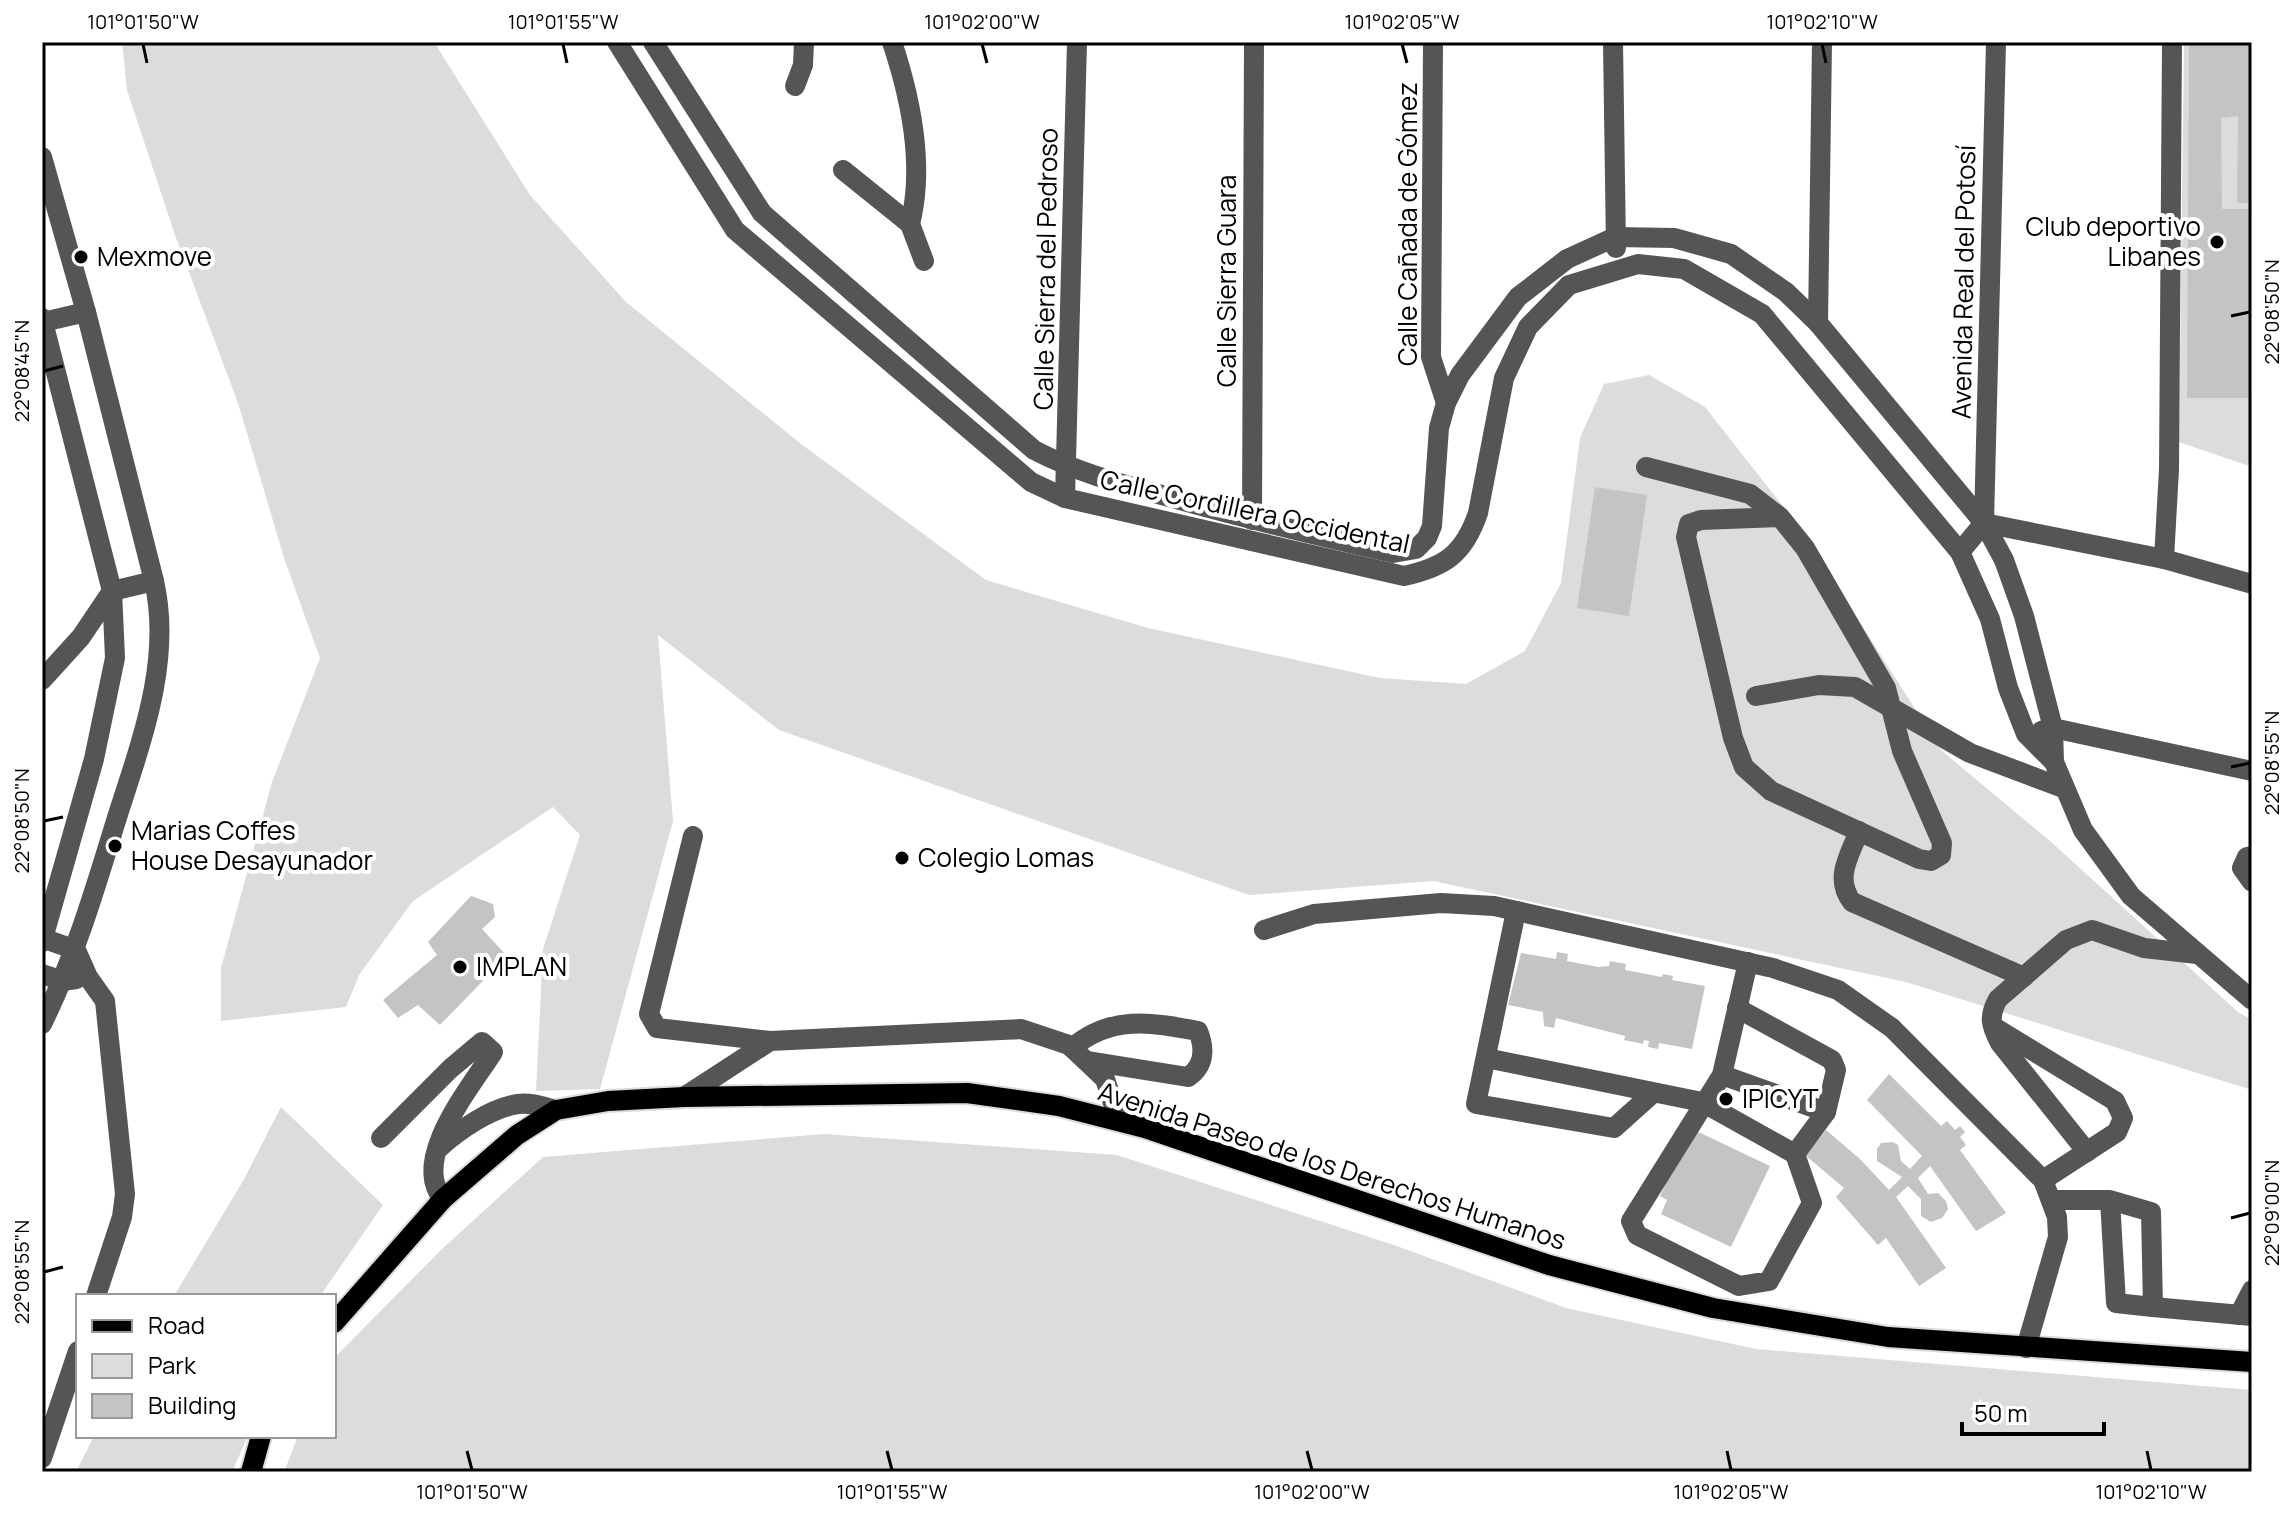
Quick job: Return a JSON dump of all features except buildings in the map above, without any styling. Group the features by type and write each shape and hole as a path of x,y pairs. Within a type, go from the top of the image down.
{"main road":[{"name":"Avenida Paseo de los Derechos Humanos","path":"336,1321 443,1199 517,1135 556,1110 608,1101 684,1097 967,1093 1059,1106 1119,1121 1549,1265 1713,1308 1888,1337 2252,1362"},
{"path":"251,1472 260,1438"}],"street":[{"name":"Calle Cordillera Occidental","path":"617,42 735,230 1031,482 1065,498 1404,576 1446,563 1471,535 1504,378 1528,327 1569,285 1616,268 1638,264 1684,269 1762,314 1960,552 1990,619 2008,688 2026,734 2054,762"},
{"name":"Calle Cordillera Occidental","path":"653,42 762,213 1034,450 1067,467 1252,520 1393,553 1416,549 1427,538 1436,514 1439,428 1446,403 1460,375 1518,297 1567,259 1615,237 1674,238 1731,254 1786,292 1818,323 1984,523 2004,560 2024,616 2053,728 2054,762 2083,830 2131,896 2252,1000"},
{"path":"795,86 803,65 804,42"},
{"path":"892,42 916,151 917,194 910,224"},
{"name":"Calle Sierra del Pedroso","path":"1065,498 1077,42"},
{"name":"Calle Sierra Guara","path":"1252,520 1254,42"},
{"name":"Calle Cañada de Gómez","path":"1433,42 1431,357 1446,403"},
{"path":"1613,42 1616,268"},
{"path":"1818,323 1822,42"},
{"name":"Avenida Real del Potosí","path":"1984,523 1996,42"},
{"path":"2164,559 2169,469 2172,42"},
{"path":"42,157 86,312 154,581 160,653 146,724 76,950 42,1024"},
{"path":"843,170 910,224 924,261"},
{"path":"735,230 762,213"},
{"path":"86,312 43,320 112,591 115,658 94,759 42,940 76,950 88,977 105,1001 125,1194 122,1217 97,1294"},
{"path":"1646,467 1750,494 1780,517 1805,548 1886,688 1902,751 1942,843 1941,855 1931,861 1919,859 1771,791 1744,767 1733,738 1686,537 1689,524 1701,520 1780,517"},
{"path":"1960,552 1984,523 2164,559 2252,584"},
{"path":"42,680 81,637 112,591 154,581"},
{"path":"1756,696 1819,685 1855,687 1970,753 2063,788"},
{"path":"2026,734 2053,728 2252,771"},
{"path":"1859,831 1841,876 1844,891 1852,902 2024,977"},
{"path":"693,836 649,1014 657,1028 770,1041 1021,1029 1079,1054 1188,1077 1199,1067 1204,1044 1198,1031 1129,1022 1089,1033 1079,1054"},
{"path":"2252,856 2247,857 2242,868 2252,882"},
{"path":"1264,930 1314,914 1441,903 1516,911 1748,962 1838,990 1892,1028 2043,1180 2057,1217 2058,1237 2026,1348"},
{"path":"1516,911 1476,1104 1614,1128 1653,1093"},
{"path":"2087,1152 2000,1043 1991,1025 1991,1012 1998,999 2066,940 2092,930 2144,948 2197,954"},
{"path":"1486,1058 1702,1102 1795,1154 1812,1203 1769,1281 1739,1286 1637,1235 1631,1221 1702,1102 1722,1075 1748,962"},
{"path":"42,974 63,981 88,977"},
{"path":"1737,1008 1832,1060 1836,1070 1826,1112 1795,1154"},
{"path":"1991,1025 2115,1101 2123,1118 2117,1132 2043,1180"},
{"path":"684,1097 770,1041"},
{"path":"381,1138 450,1069 482,1042 493,1052 457,1108 436,1151 431,1175 433,1187 443,1199"},
{"path":"1079,1054 1105,1079 1119,1121"},
{"path":"1722,1075 1826,1112"},
{"path":"436,1151 452,1136 498,1110 517,1104 556,1110"},
{"path":"2051,1200 2110,1200 2151,1212 2153,1307"},
{"path":"2110,1200 2116,1303 2245,1315 2252,1290"},
{"path":"42,1458 76,1357"}],"green space":[{"path":"122,42 434,42 530,195 626,302 801,444 986,580 1148,628 1380,678 1466,684 1525,651 1561,583 1580,438 1604,384 1649,375 1705,407 1797,524 1942,751 2050,841 2238,1012 2252,1020 2252,1090 1906,982 1433,881 1249,895 779,730 658,635 673,821 600,1089 536,1091 543,949 580,835 553,807 413,901 359,975 346,1007 221,1021 221,968 272,782 320,658 285,561 238,403 175,235 127,90"},
{"name":"Club deportivo Libanes","path":"2184,42 2252,42 2252,467 2179,442"},
{"path":"281,1107 383,1205 321,1294 175,1294 243,1181"},
{"path":"824,1134 1117,1155 1394,1245 1566,1308 1756,1349 2252,1390 2252,1472 284,1472 297,1438 336,1438 336,1356 441,1250 543,1157"},
{"path":"93,1438 247,1438 232,1472 76,1472"}],"place":[{"name":"Club deportivo Libanes","path":"2217,242"},
{"name":"Mexmove","path":"81,257"},
{"name":"Marias Coffes House Desayunador","path":"115,846"},
{"name":"Colegio Lomas","path":"902,858"},
{"name":"IMPLAN","path":"460,967"},
{"name":"IPICYT","path":"1726,1099"}]}
